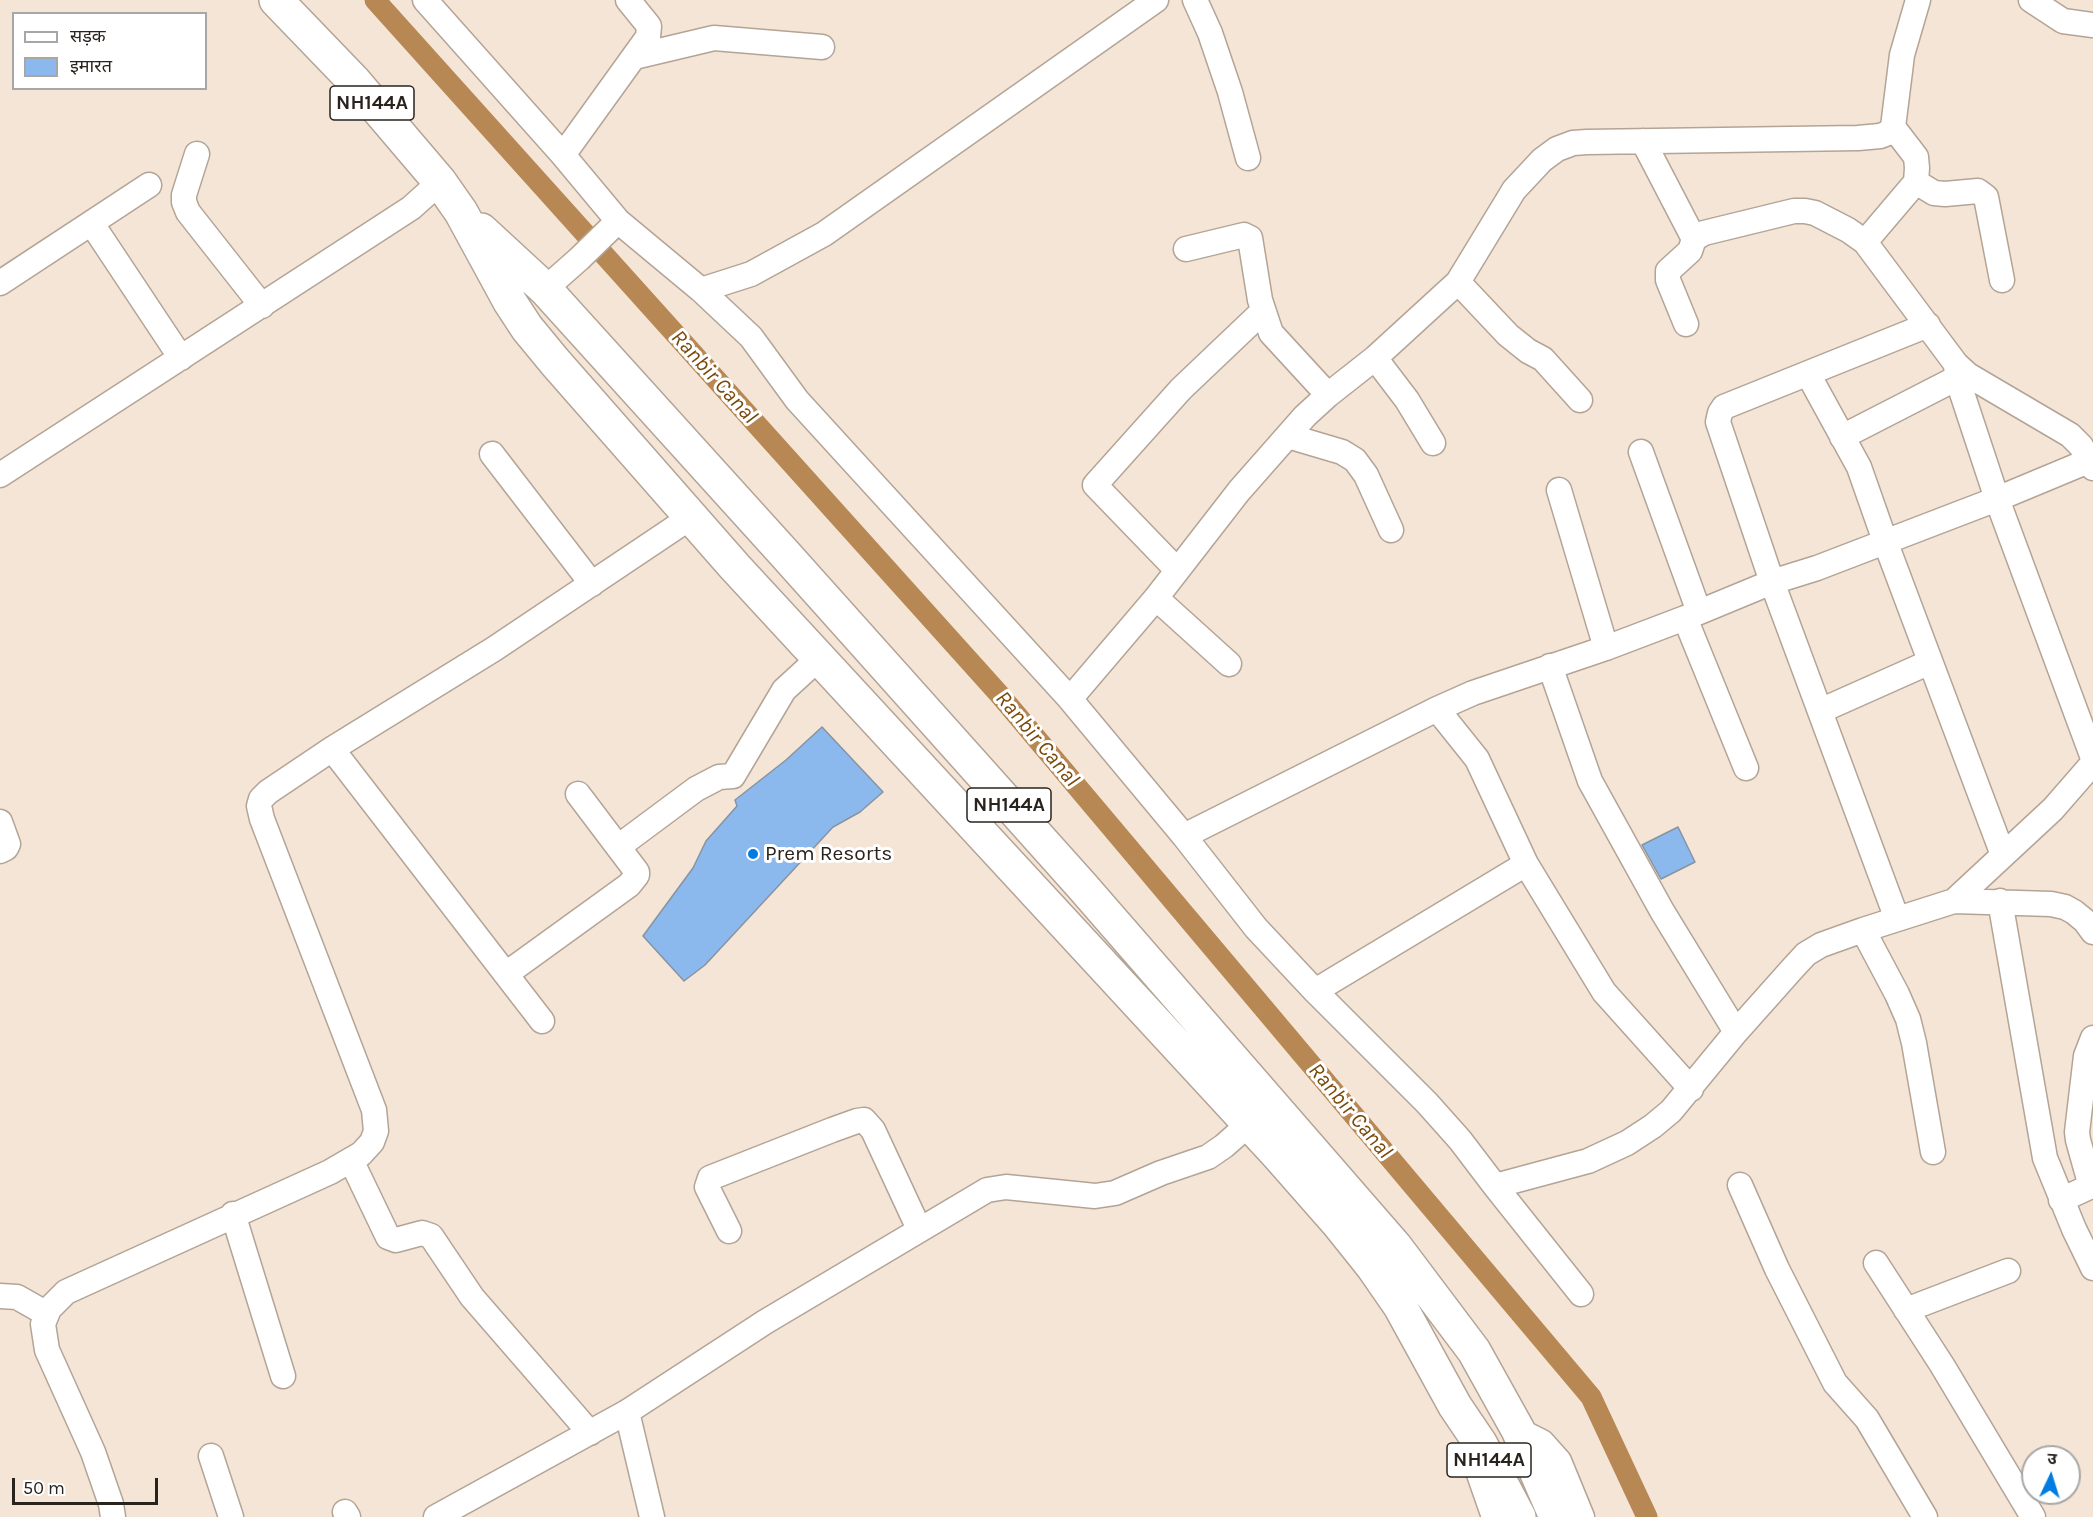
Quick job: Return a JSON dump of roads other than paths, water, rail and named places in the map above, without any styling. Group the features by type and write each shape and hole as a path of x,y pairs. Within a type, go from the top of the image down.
{"highway":[{"name":"NH144A","path":"276,0 354,81 440,182 461,212 545,289 1066,868 1395,1246 1474,1350 1518,1430 1556,1517"},
{"path":"461,212 510,302 527,328 555,362 819,658 1337,1222 1373,1267 1406,1317 1455,1406"},
{"name":"NH144A","path":"1455,1406 1480,1443 1519,1517"}],"street":[{"path":"425,0 563,155 611,228 701,290 746,331 797,400 1070,699 1184,836 1256,928 1315,991 1427,1103 1460,1140 1581,1294"},
{"path":"563,155 634,57 650,31 649,26 628,0"},
{"path":"701,290 751,274 824,234 1156,0"},
{"path":"1195,0 1227,82 1248,158"},
{"path":"1070,699 1156,598 1239,491 1305,416 1375,358 1458,282 1514,190 1557,149 1587,141 1858,138 1888,133 1893,127 1902,55 1918,0"},
{"path":"2031,0 2063,21 2093,25"},
{"path":"634,57 714,38 822,47"},
{"path":"1865,242 1916,182 1916,157 1893,127"},
{"path":"1643,141 1694,239"},
{"path":"197,154 184,195 188,212 262,306"},
{"path":"0,475 411,208 440,182"},
{"path":"1916,182 1934,193 1978,191 1986,197 2002,280"},
{"path":"0,283 149,185"},
{"path":"1686,324 1668,280 1668,271 1689,251 1694,239 1714,230 1794,211 1805,211 1815,213 1848,230 1865,242 1928,325 1957,371 1997,499 2093,758"},
{"path":"92,224 181,358"},
{"path":"545,289 611,228"},
{"path":"1186,249 1244,235 1250,238 1262,312 1271,333 1328,396"},
{"path":"1458,282 1508,335 1528,351 1543,359 1580,400"},
{"path":"1177,570 1095,486 1181,389 1262,312"},
{"path":"1898,919 1772,582 1718,422 1724,407 1928,325"},
{"path":"1375,358 1407,400 1433,442"},
{"path":"1184,836 1473,693 1606,648 1772,582 1817,568 2092,462 2070,435 1968,375 1957,371 1842,437"},
{"path":"1808,374 1859,467 2003,855"},
{"path":"1288,436 1342,452 1355,460 1366,475 1391,530"},
{"path":"1641,452 1692,615 1746,768"},
{"path":"492,454 592,584"},
{"path":"1559,490 1606,648"},
{"path":"113,1517 111,1504 93,1452 47,1350 43,1324 56,1300 66,1292 330,1172 361,1154 372,1142 376,1131 374,1110 270,840 259,806 261,799 332,749 494,649 691,517"},
{"path":"1156,598 1229,664"},
{"path":"618,847 696,789 719,777 733,776 784,690 819,658"},
{"path":"1820,711 1930,662"},
{"path":"1550,666 1590,781 1662,911 1736,1032"},
{"path":"1437,709 1477,759 1526,864 1605,992 1691,1089"},
{"path":"332,749 542,1021"},
{"path":"1954,901 2054,809 2093,763"},
{"path":"506,974 635,879 637,872 578,794"},
{"path":"0,822 8,844 0,851"},
{"path":"1315,991 1526,864"},
{"path":"1496,1186 1588,1161 1627,1143 1653,1126 1671,1112 1736,1032 1806,954 1821,945 1954,901 2000,901 2065,907 2085,921 2093,932"},
{"path":"2000,901 2045,1158 2061,1200 2093,1268"},
{"path":"1863,930 1908,1019 1933,1152"},
{"path":"2061,1200 2086,1188 2090,1183 2077,1132 2086,1056 2093,1038"},
{"path":"729,1231 707,1187 710,1178 864,1120 873,1130 919,1229"},
{"path":"436,1517 627,1412 765,1323 987,1190 1006,1187 1095,1196 1114,1193 1161,1173 1208,1157 1249,1124"},
{"path":"351,1160 388,1237 396,1240 422,1233 431,1236 472,1297 590,1433"},
{"path":"1740,1185 1777,1269 1835,1383 1867,1419 1925,1517"},
{"path":"233,1215 283,1376"},
{"path":"1876,1263 2033,1517"},
{"path":"1906,1310 2008,1271"},
{"path":"0,1296 17,1297 47,1314"},
{"path":"1455,1406 1494,1517"},
{"path":"627,1412 652,1517"},
{"path":"1518,1430 1542,1442 1559,1461 1582,1517"},
{"path":"211,1456 231,1517"}],"waterway":[{"name":"Ranbir Canal","path":"375,0 999,694 1591,1397 1647,1517"}],"place":[{"name":"Prem Resorts","path":"753,854"}]}
